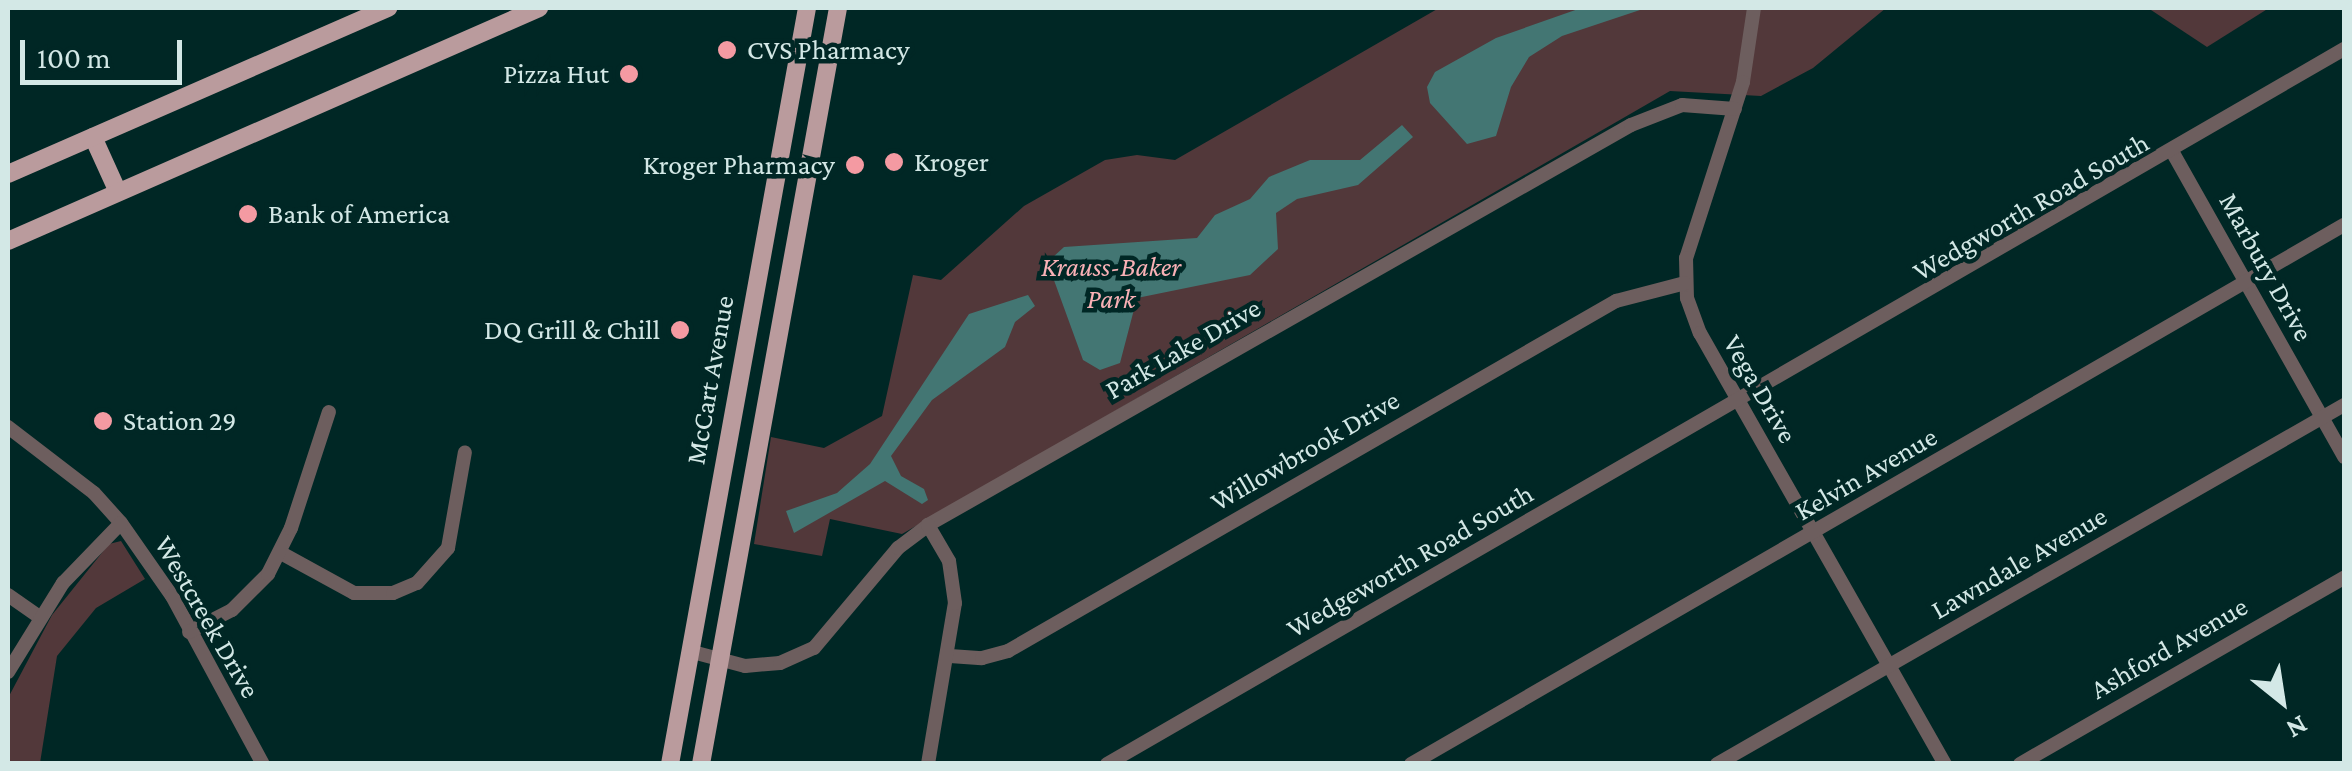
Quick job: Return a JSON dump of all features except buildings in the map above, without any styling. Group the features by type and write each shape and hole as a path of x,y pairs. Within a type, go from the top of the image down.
{"main road":[{"path":"8,174 388,8"},
{"path":"8,241 539,8"},
{"name":"McCart Avenue","path":"670,764 807,8"},
{"path":"701,764 838,8"},
{"path":"790,98 821,106"},
{"path":"93,138 118,192"},
{"path":"749,316 780,326"}],"street":[{"name":"Vega Drive","path":"1754,8 1735,109 1694,227 1686,283 1695,322 1945,764"},
{"name":"Wedgworth Road South","path":"1738,402 2173,153 2344,49"},
{"name":"Park Lake Drive","path":"689,650 719,660 770,664 814,648 898,548 928,524 1631,125 1682,106 1735,109"},
{"name":"Marbury Drive","path":"2173,153 2344,458"},
{"name":"Kelvin Avenue","path":"1411,764 2344,225"},
{"name":"Willowbrook Drive","path":"950,656 982,658 1008,651 1616,301 1686,283"},
{"name":"Wedgeworth Road South","path":"1107,764 1738,402"},
{"name":"Lawndale Avenue","path":"1717,764 2344,405"},
{"path":"190,632 253,592 281,554 329,412"},
{"name":"Westcreek Drive","path":"8,427 94,493 140,549 172,596 263,764"},
{"path":"281,554 354,593 393,594 417,583 448,548 465,452"},
{"path":"8,672 39,617 120,523"},
{"path":"928,524 953,573 950,656 928,764"},
{"name":"Ashford Avenue","path":"2020,764 2344,578"},
{"path":"8,595 39,617"}],"green space":[{"name":"Krauss-Baker Park","path":"1439,8 1886,8 1813,68 1761,96 1670,91 902,534 830,519 822,556 754,544 771,437 824,448 882,416 913,275 941,280 1024,206 1105,160 1137,155 1175,160"},
{"path":"2148,8 2269,8 2207,47"},
{"path":"121,541 145,579 96,608 57,656 40,763 8,764 8,698 52,615 109,544"}],"water":[{"path":"1581,8 1646,8 1562,36 1529,57 1511,87 1496,136 1467,144 1430,103 1427,87 1435,72 1496,38"},
{"path":"1402,125 1413,137 1358,185 1297,199 1276,213 1278,249 1250,275 1137,298 1120,363 1100,370 1083,360 1051,272 1052,258 1064,247 1197,238 1215,215 1250,199 1269,177 1310,160 1360,160"},
{"path":"1028,295 1035,306 1015,322 1005,347 932,400 891,456 901,476 924,489 928,500 922,504 885,481 794,533 786,511 837,493 870,464 969,314"}],"place":[{"name":"CVS Pharmacy","path":"727,50"},
{"name":"Pizza Hut","path":"629,74"},
{"name":"Kroger","path":"894,162"},
{"name":"Kroger Pharmacy","path":"855,165"},
{"name":"Bank of America","path":"248,214"},
{"name":"DQ Grill & Chill","path":"680,330"},
{"name":"Station 29","path":"103,421"}]}
